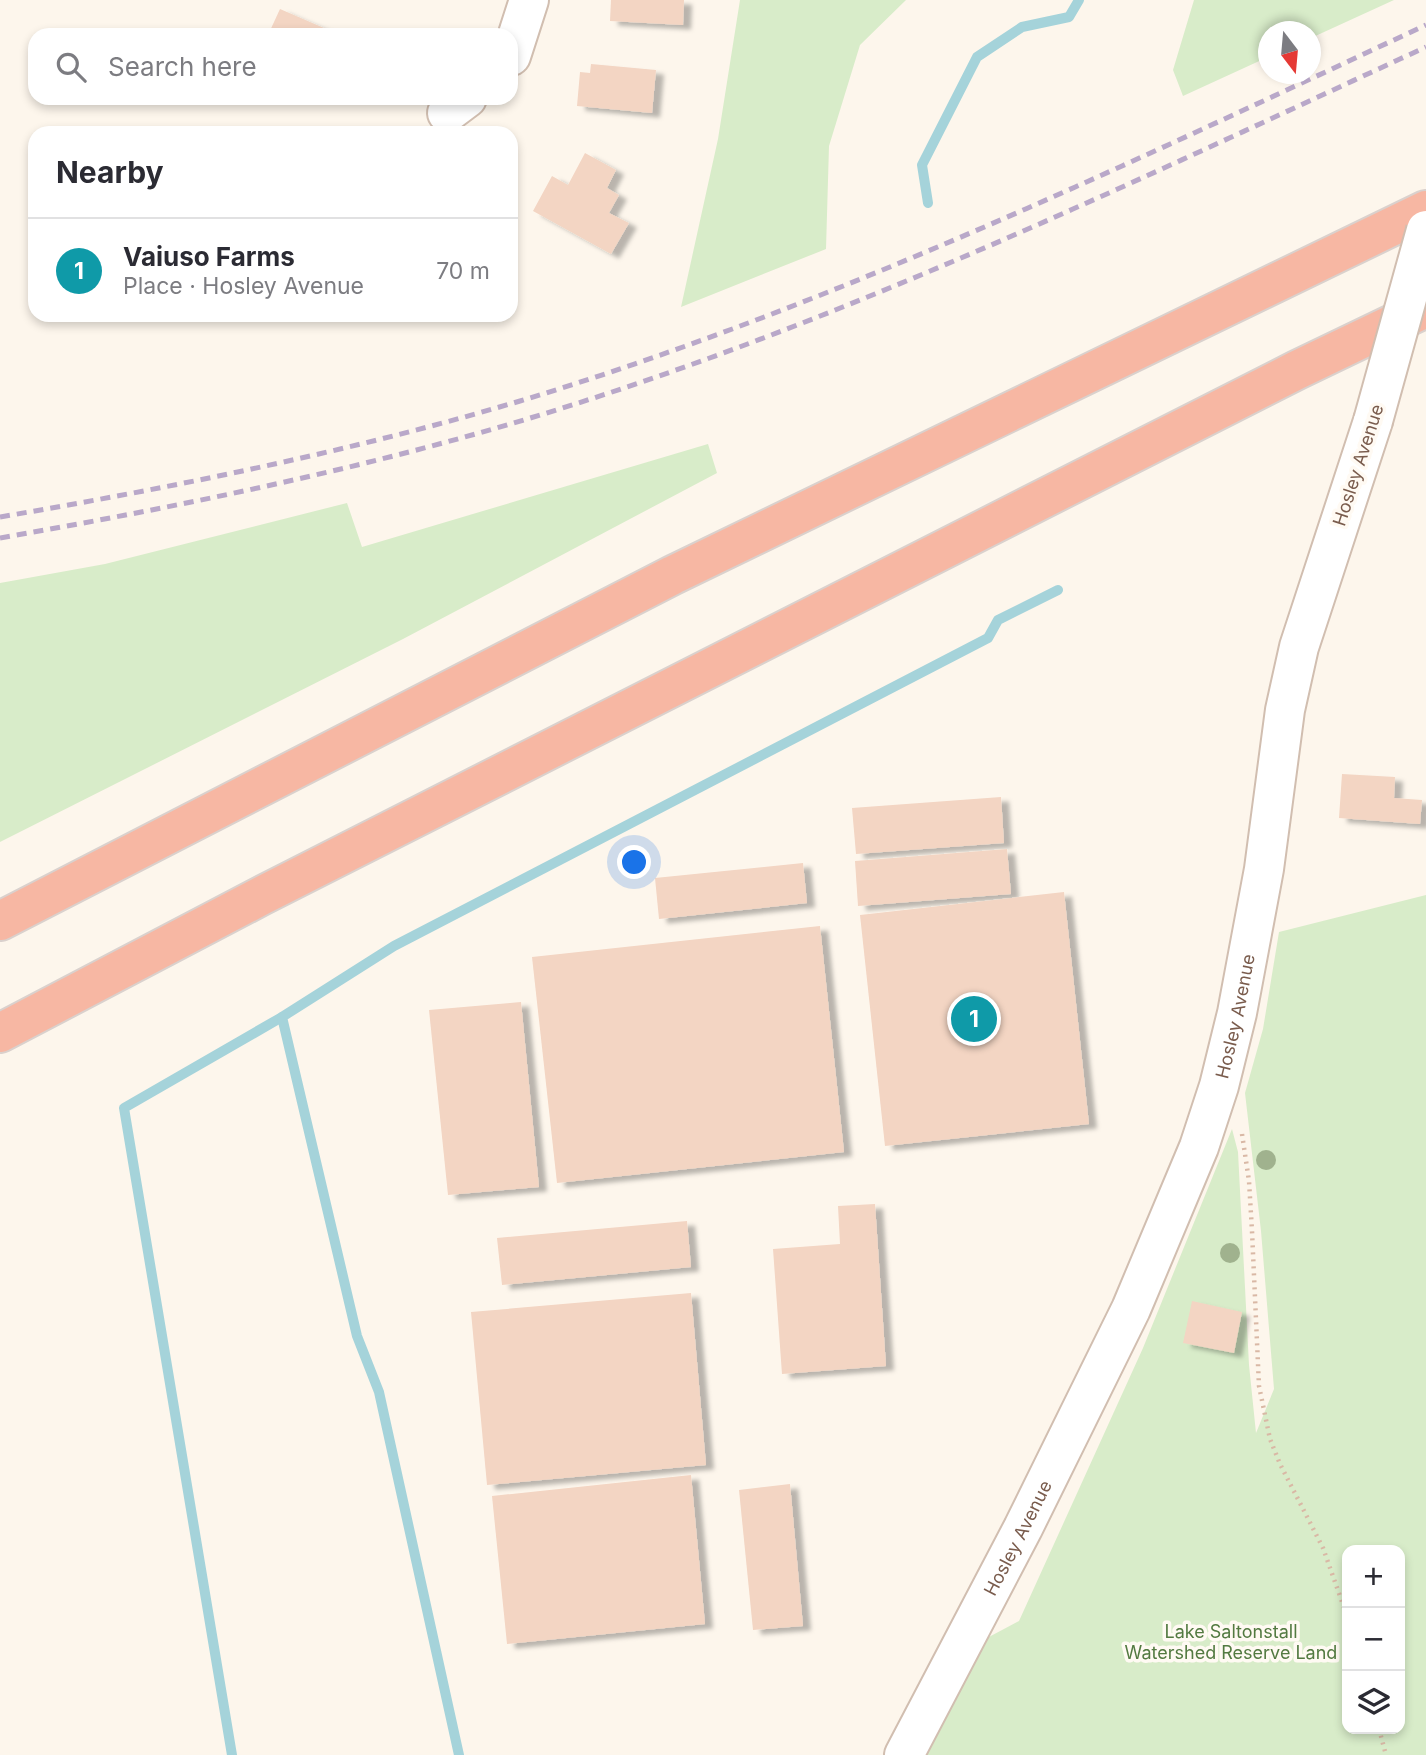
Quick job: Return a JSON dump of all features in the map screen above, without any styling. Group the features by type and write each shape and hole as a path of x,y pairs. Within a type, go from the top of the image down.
{"highway":[{"path":"0,921 673,575 1426,210"},
{"path":"0,1033 298,877 1426,308"}],"street":[{"path":"518,34 529,0"},
{"name":"Hosley Avenue","path":"904,1755 1023,1528 1131,1309 1199,1147 1219,1086 1237,1013 1264,869 1285,710 1298,647 1373,421 1426,230"}],"path":[{"path":"1219,1086 1244,1138 1252,1231 1259,1386 1264,1417 1280,1464 1323,1548 1344,1608"},
{"path":"1380,1734 1386,1755"}],"green space":[{"path":"740,0 906,0 860,45 829,146 826,249 681,307 718,139"},
{"path":"1194,0 1394,0 1321,33 1321,21 1258,21 1258,62 1183,96 1173,70"},
{"path":"708,444 717,473 403,639 0,842 0,583 105,564 347,503 362,547"},
{"name":"Lake Saltonstall Watershed Reserve Land","path":"1426,895 1426,1755 922,1755 987,1638 1019,1621 1143,1348 1232,1129 1238,1152 1249,1365 1256,1433 1274,1389 1261,1231 1245,1093 1263,1029 1279,932"}],"building":[{"path":"611,0 684,0 683,25 610,21"},
{"path":"280,9 324,28 271,28"},
{"path":"591,64 656,70 652,113 577,106 580,72 590,73"},
{"path":"585,153 616,170 607,188 619,195 609,213 629,223 611,254 533,211 552,176 568,185"},
{"path":"1342,774 1395,777 1394,798 1422,800 1420,824 1339,818"},
{"path":"1001,797 1004,843 856,854 852,808"},
{"path":"1007,849 1011,894 858,906 855,861"},
{"path":"803,863 807,903 659,919 655,878"},
{"path":"1064,892 1089,1124 885,1146 860,915"},
{"path":"820,926 844,1152 557,1183 532,957"},
{"path":"521,1002 539,1187 448,1195 429,1010"},
{"path":"875,1204 886,1366 782,1374 773,1249 840,1244 838,1206"},
{"path":"687,1221 691,1267 502,1285 497,1238"},
{"path":"691,1293 706,1465 487,1485 471,1312"},
{"path":"1192,1301 1242,1312 1234,1353 1183,1343"},
{"path":"691,1475 705,1624 507,1644 492,1496"},
{"path":"790,1484 803,1626 753,1630 739,1490"}],"waterway":[{"path":"928,203 922,165 977,57 1022,27 1069,17 1079,0"},
{"path":"459,1755 379,1392 357,1336 282,1017 394,946 988,638 998,620 1058,590"},
{"path":"232,1755 124,1108 282,1017"}],"railway":[{"path":"0,517 196,481 326,452 520,401 637,363 752,322 979,229 1204,129 1426,25"},
{"path":"0,538 133,514 397,455 527,419 643,382 870,296 982,249 1426,47"}],"place":[{"name":"Vaiuso Farms","path":"974,1019"}]}
